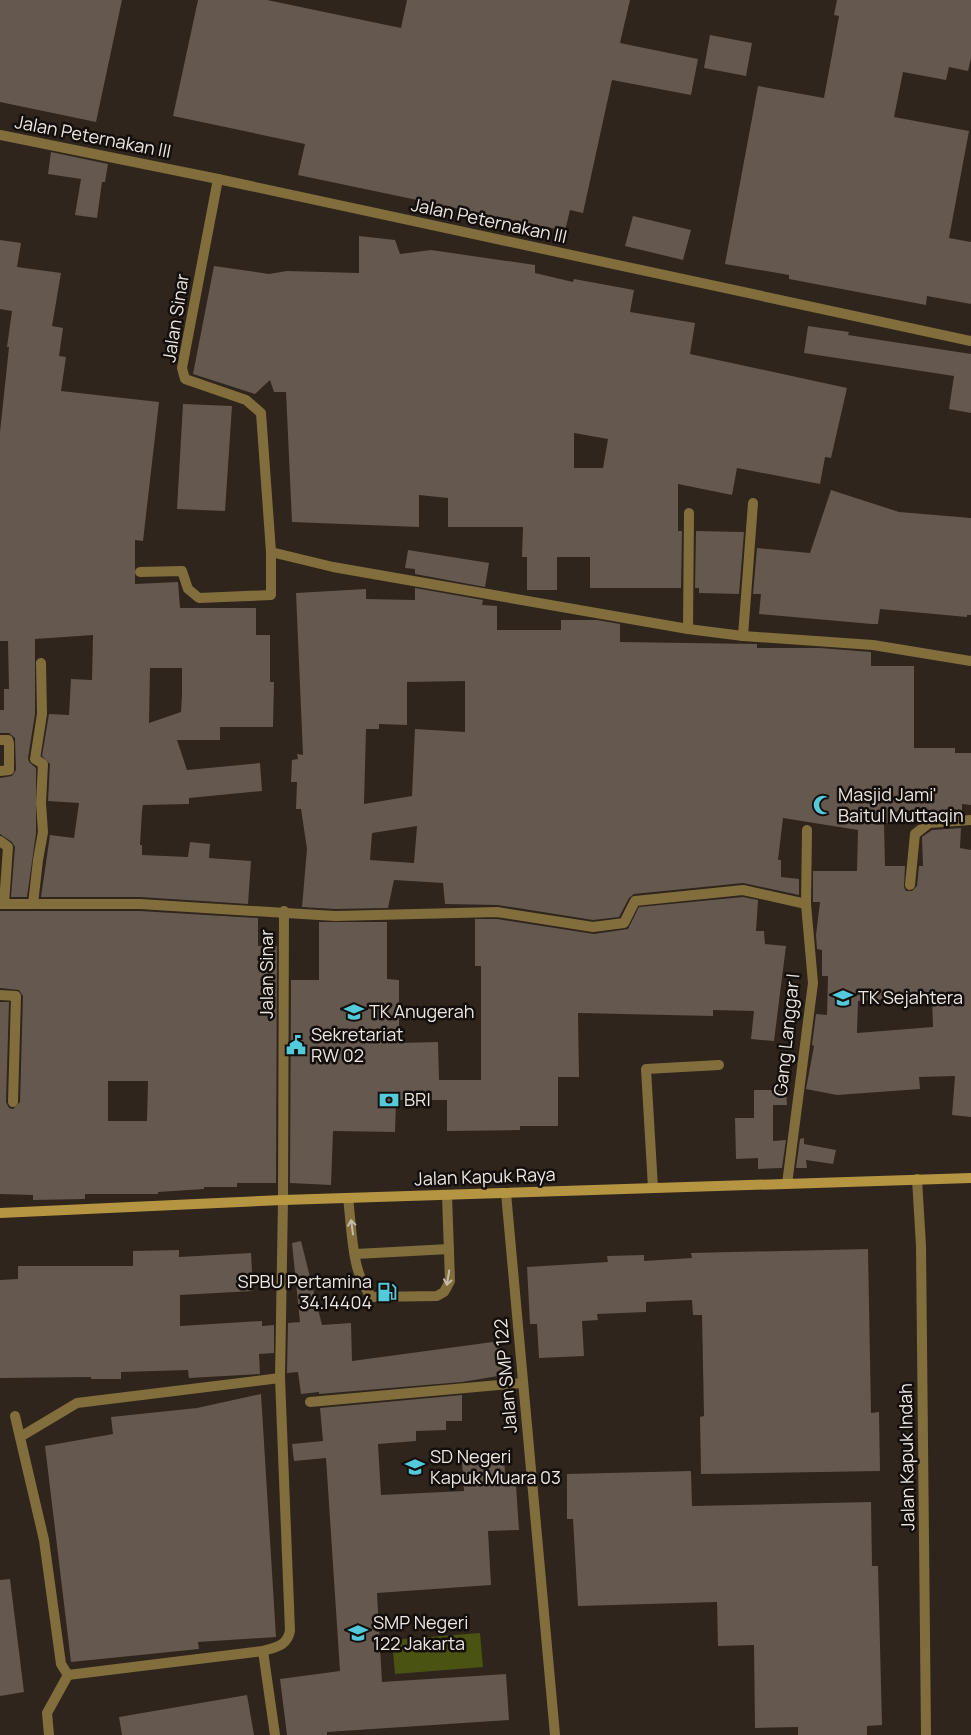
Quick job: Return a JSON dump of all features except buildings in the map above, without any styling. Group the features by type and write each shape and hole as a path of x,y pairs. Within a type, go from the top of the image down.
{"main road":[{"name":"Jalan Kapuk Raya","path":"0,1213 283,1200 971,1178"}],"street":[{"name":"Jalan Peternakan III","path":"0,135 218,179 971,341"},
{"name":"Jalan Sinar","path":"140,572 182,571 188,589 199,598 270,595 271,552 261,413 246,400 185,379 182,368 218,179"},
{"path":"743,636 753,503"},
{"path":"688,629 689,512"},
{"path":"271,552 333,567 688,629 743,636 873,645 971,661"},
{"path":"33,904 44,828 41,804 43,764 35,759 42,714 41,664"},
{"path":"0,740 8,740 9,743 9,770 0,771"},
{"path":"910,885 914,834 929,823 971,820"},
{"name":"Gang Langgar I","path":"787,1184 813,983 806,904 807,830"},
{"path":"0,841 8,847 2,904"},
{"path":"284,911 334,916 497,912 593,927 624,923 636,901 742,890 806,904"},
{"name":"Jalan Sinar","path":"2,904 140,904 284,911 280,1378 290,1632 288,1639 281,1646 263,1651 68,1675"},
{"path":"0,995 16,996 13,1102"},
{"path":"653,1188 646,1069 719,1065"},
{"name":"Jalan Kapuk Indah","path":"917,1179 921,1246 926,1735"},
{"name":"Jalan SMP 122","path":"506,1193 554,1735"},
{"path":"348,1198 358,1274 365,1289 372,1297 437,1296 444,1292 450,1281 447,1195"},
{"path":"356,1254 449,1249"},
{"path":"20,1437 76,1403 280,1378"},
{"path":"310,1402 522,1383"},
{"path":"15,1416 44,1540 61,1664 68,1675 47,1713 49,1735"},
{"path":"263,1651 275,1735"}],"green space":[{"path":"480,1633 483,1667 395,1674 392,1640"}],"place":[{"name":"Masjid Jami' Baitul Muttaqin","path":"823,805"},
{"name":"TK Sejahtera","path":"843,998"},
{"name":"TK Anugerah","path":"354,1012"},
{"name":"Sekretariat RW 02","path":"296,1045"},
{"name":"BRI","path":"389,1100"},
{"name":"SPBU Pertamina 34.14404","path":"387,1292"},
{"name":"SD Negeri Kapuk Muara 03","path":"415,1467"},
{"name":"SMP Negeri 122 Jakarta","path":"358,1633"}]}
